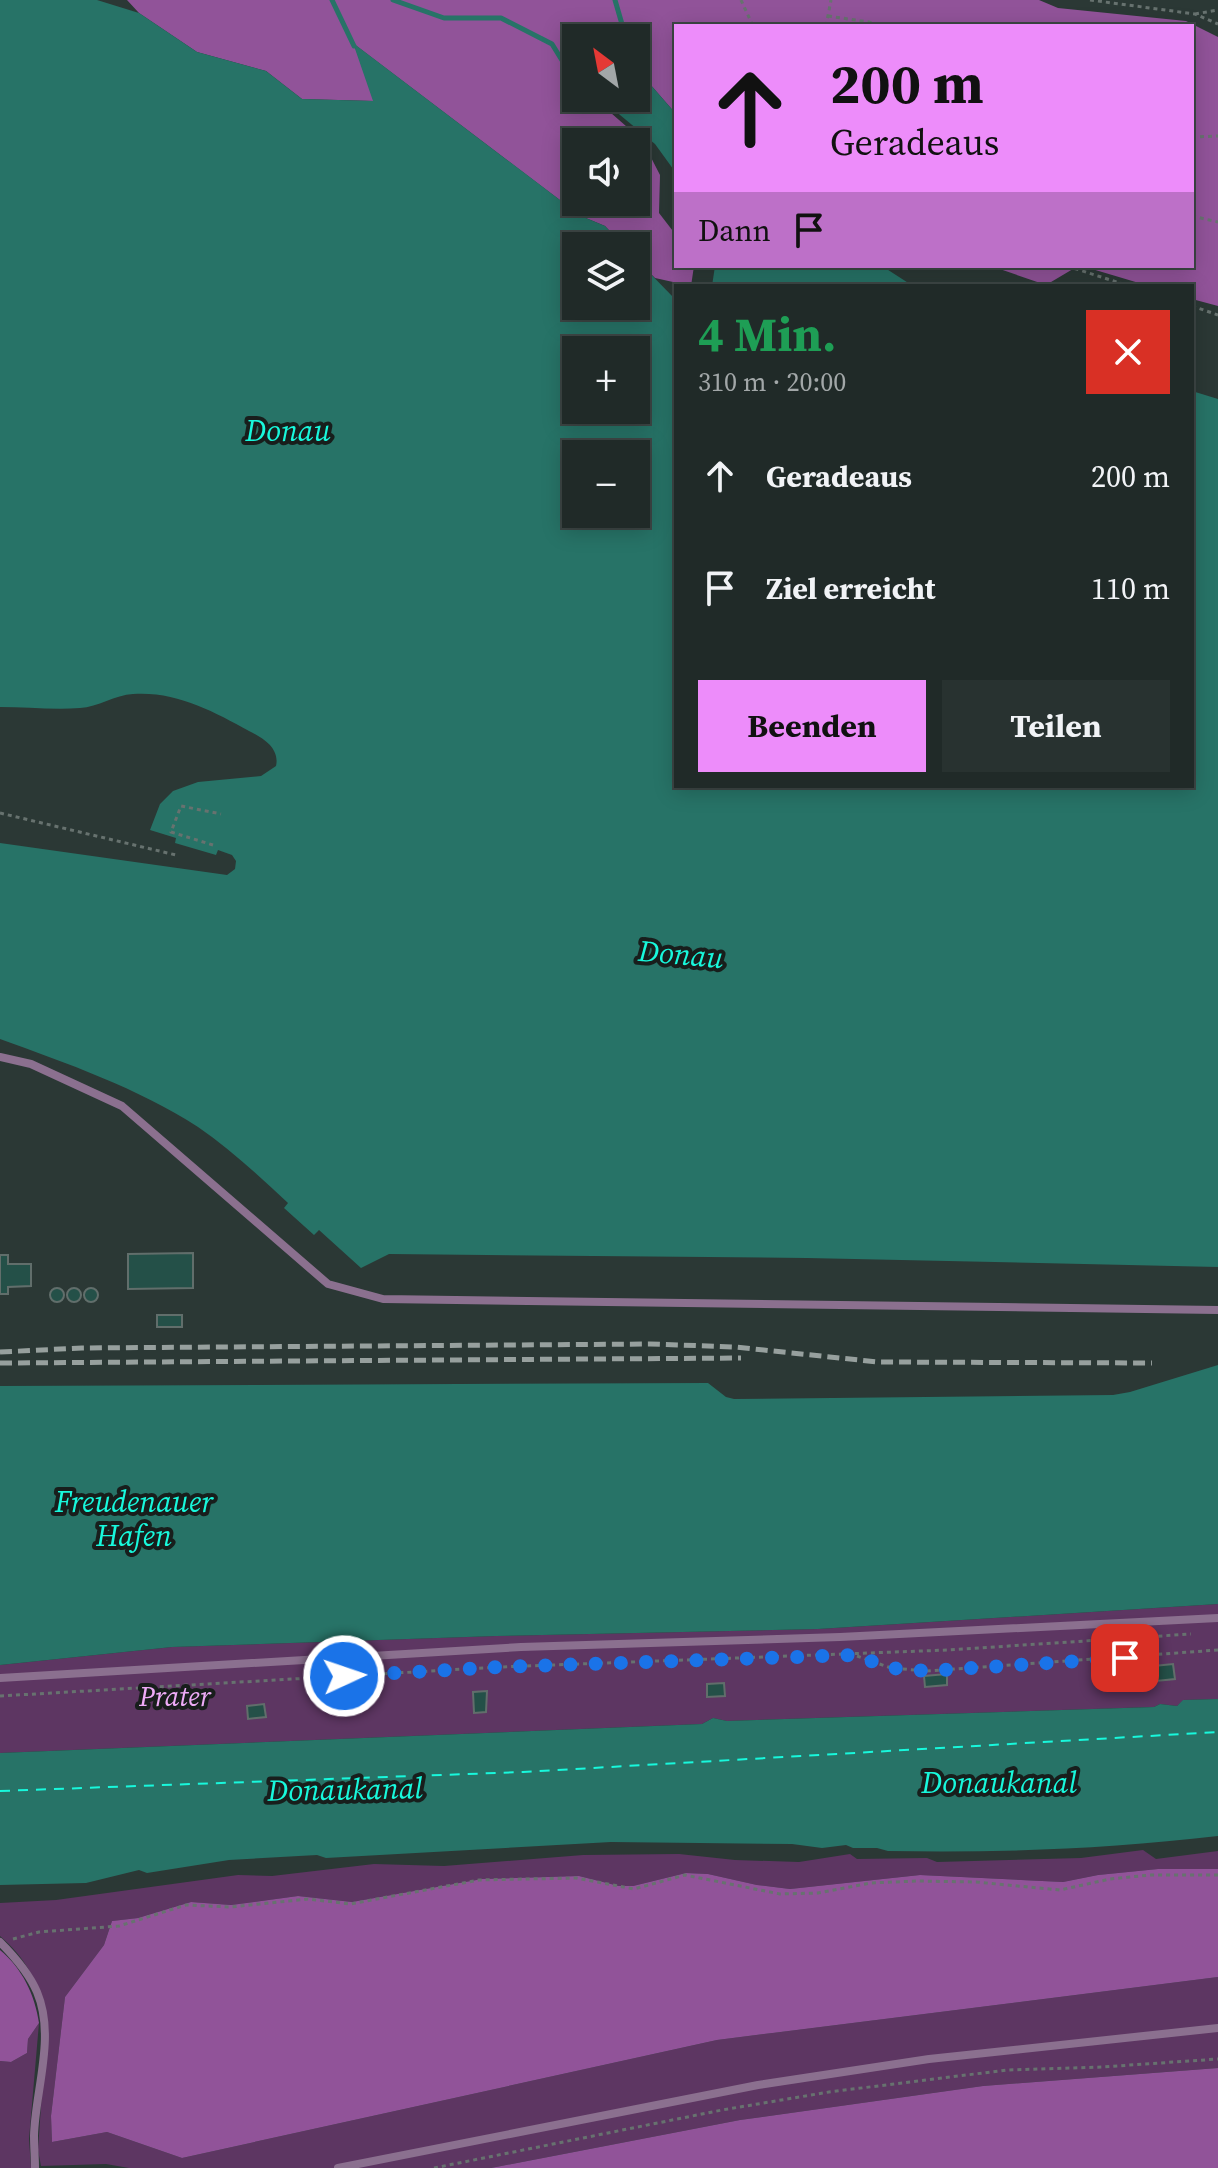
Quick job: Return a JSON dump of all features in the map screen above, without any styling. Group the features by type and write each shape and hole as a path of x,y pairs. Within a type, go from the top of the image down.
{"lane":[{"path":"0,1057 31,1064 122,1106 328,1284 383,1299 1218,1310"},
{"path":"0,1678 521,1647 840,1637 1218,1618"},
{"path":"0,1942 27,1974 37,1992 43,2017 44,2042 34,2135 35,2168"},
{"path":"338,2168 758,2085 929,2059 1218,2028"}],"path":[{"path":"741,0 752,24"},
{"path":"826,24 831,0"},
{"path":"1090,0 1195,14 1218,24"},
{"path":"1195,14 1218,10"},
{"path":"828,16 874,24"},
{"path":"1194,137 1218,136"},
{"path":"1194,216 1218,222"},
{"path":"1073,268 1123,284"},
{"path":"1194,307 1218,315"},
{"path":"213,845 171,832 181,806 221,814"},
{"path":"0,813 176,855"},
{"path":"0,1696 500,1667 854,1655 1202,1633"},
{"path":"854,1655 891,1668 927,1671 1218,1650"},
{"path":"0,1942 39,1932 119,1926 186,1905 231,1907 308,1899 350,1904 479,1880 576,1878 634,1889 685,1875 780,1894 818,1893 871,1883 917,1881 976,1882 1060,1890 1110,1879 1150,1875 1218,1875"},
{"path":"434,2168 722,2110 829,2092 1007,2070 1218,2059"}],"green space":[{"name":"Prater","path":"1218,1604 1218,1699 1184,1700 1177,1706 1160,1704 1154,1707 727,1721 713,1718 702,1724 0,1753 0,1665 172,1647 818,1629"},
{"path":"1143,1850 1156,1859 1218,1851 1218,1869 1158,1869 1063,1882 920,1875 790,1889 686,1873 633,1886 619,1886 579,1876 482,1879 352,1902 298,1896 231,1905 191,1902 138,1918 112,1921 104,1945 65,1997 51,2116 52,2142 107,2132 182,2158 717,2040 1218,1977 1218,2068 983,2086 740,2120 491,2168 41,2166 38,2150 47,2018 31,1973 0,1936 0,1903 56,1900 238,1875 272,1876 374,1864 444,1866 583,1855 679,1854 799,1862 850,1854 857,1859 927,1858 937,1862 1081,1858"},
{"path":"39,2023 29,2139 31,2168 0,2168 0,2061 11,2062 27,2053 28,2039"}],"shaded area":[{"path":"127,0 1039,0 1058,8 1192,24 674,24 674,112 650,84 650,24 562,24 562,112 608,112 628,128 562,128 562,202 354,44 374,101 302,99 266,71 197,52 139,13"},
{"path":"1194,25 1218,37 1218,306 1194,300 1194,284 1142,284 1089,268 1194,268"},
{"path":"650,156 660,175 659,213 674,232 674,268 694,268 691,284 655,278 650,273 650,232 611,232 605,226 581,216 650,216"},
{"path":"997,268 1075,268 1043,284"},
{"path":"1158,1869 1218,1869 1218,1977 717,2040 182,2158 107,2132 52,2142 51,2116 65,1997 104,1945 112,1921 138,1918 191,1902 231,1905 298,1896 352,1902 482,1879 579,1876 619,1886 633,1886 686,1873 790,1889 920,1875 1063,1882"},
{"path":"0,1950 15,1965 26,1983 39,2023 28,2039 27,2053 11,2062 0,2061"},
{"path":"1218,2068 1218,2168 491,2168 740,2120 983,2086"}],"water":[{"name":"Donau","path":"0,0 97,0 139,13 197,52 266,71 302,99 373,101 353,43 562,202 562,216 581,216 605,226 611,232 562,232 562,320 650,320 650,273 674,297 674,788 1194,788 1194,392 1218,399 1218,1267 807,1258 389,1254 361,1268 319,1230 314,1235 284,1208 288,1203 198,1127 126,1088 0,1039 0,843 227,875 235,869 236,861 232,855 218,850 216,855 175,843 176,838 150,830 160,804 173,791 198,782 261,776 276,766 273,749 260,737 222,716 179,699 149,694 126,695 80,708 0,707"},
{"path":"650,84 674,112 674,170 650,140 650,128 636,128 616,112 650,112"},
{"path":"715,268 885,268 910,284 712,284"},
{"name":"Freudenauer Hafen","path":"1218,1365 1218,1604 818,1629 172,1647 0,1665 0,1386 708,1383 726,1397 734,1399 1113,1395"},
{"name":"Donaukanal","path":"1218,1699 1218,1836 1094,1847 971,1851 888,1851 846,1845 822,1848 792,1844 611,1842 326,1858 317,1855 229,1860 147,1873 139,1870 86,1883 0,1885 0,1753 702,1724 713,1718 727,1721 1154,1707 1160,1704 1177,1706 1183,1700"}],"building":[{"path":"193,1253 193,1288 128,1289 128,1254"},
{"path":"0,1255 8,1255 8,1264 31,1264 31,1286 8,1287 8,1294 0,1294"},
{"path":"57,1288 64,1295 57,1302 50,1295"},
{"path":"74,1288 81,1295 74,1302 67,1295"},
{"path":"91,1288 98,1295 91,1302 84,1295"},
{"path":"157,1315 182,1315 182,1327 157,1327"},
{"path":"1173,1664 1175,1679 1156,1681 1154,1666"},
{"path":"947,1674 947,1685 925,1687 924,1676"},
{"path":"724,1683 725,1696 707,1697 707,1684"},
{"path":"487,1691 486,1712 474,1713 473,1692"},
{"path":"264,1704 266,1717 248,1719 247,1706"}],"waterway":[{"path":"332,0 354,46"},
{"path":"393,0 444,18 501,18 552,44 562,60"},
{"path":"615,0 622,24"}],"ferry route":[{"path":"0,1791 523,1772 1218,1732"}],"railway":[{"path":"0,1352 82,1348 650,1344 735,1347 878,1362 1152,1363"},
{"path":"0,1363 741,1358"}],"route":[{"path":"344,1676 500,1667 854,1655 891,1668 927,1671 1125,1658"}]}
